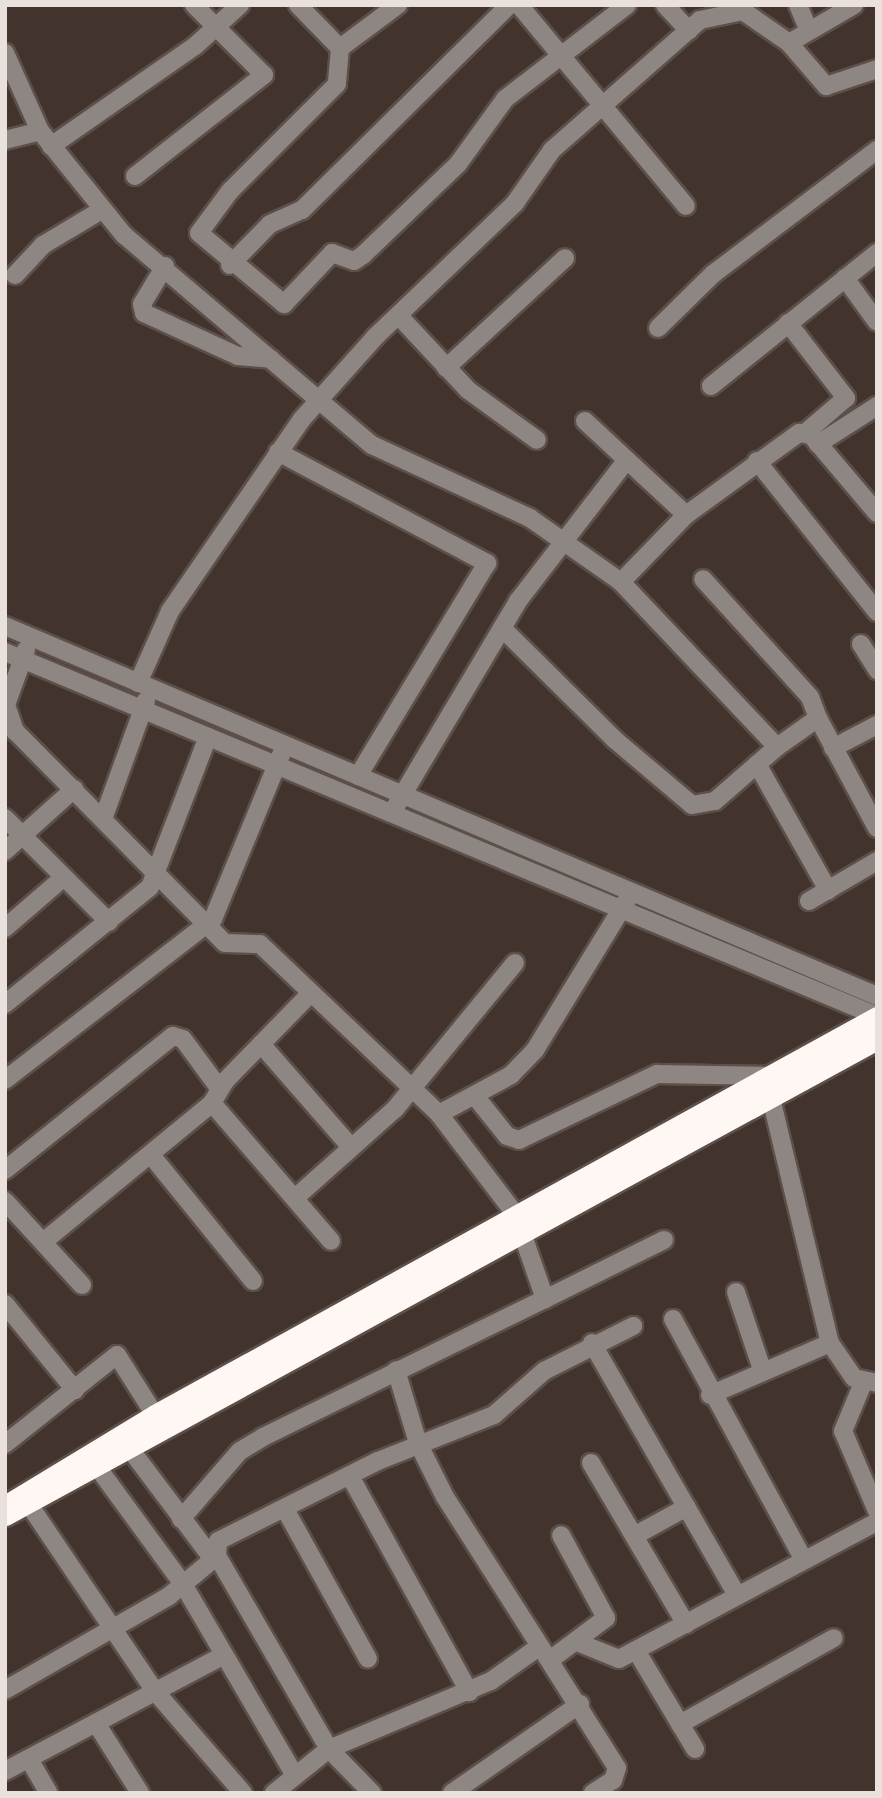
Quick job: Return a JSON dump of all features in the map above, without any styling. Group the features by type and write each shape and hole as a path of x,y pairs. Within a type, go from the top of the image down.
{"highway":[{"path":"5,1515 30,1506 98,1468 877,1016"},
{"path":"5,1506 155,1415 519,1222 771,1098 877,1040"}],"street":[{"path":"135,176 264,75 214,30 194,5"},
{"path":"51,146 214,30 240,5"},
{"path":"298,5 340,48"},
{"path":"230,265 270,224 302,210 509,5"},
{"path":"519,5 603,110 686,206"},
{"path":"395,6 340,48 337,85 201,228 200,239 230,265 284,304 332,253 358,259 457,164 505,99 627,5"},
{"path":"798,5 808,28"},
{"path":"789,43 808,28 854,5"},
{"path":"673,8 689,31"},
{"path":"103,819 142,711 145,685 170,611 278,452 319,400 399,316 515,203 552,150 603,110 700,20 743,11 789,43 827,86 877,69"},
{"path":"5,53 40,131 100,211 372,445 563,539 621,582 778,747"},
{"path":"5,140 40,131"},
{"path":"658,328 723,266 877,150"},
{"path":"15,275 43,245 100,211"},
{"path":"711,386 877,253"},
{"path":"446,368 565,258"},
{"path":"165,266 142,304 144,313 238,356 271,359"},
{"path":"845,278 877,322"},
{"path":"399,316 446,368 537,440"},
{"path":"788,323 846,398 812,438"},
{"path":"621,582 686,515 757,461 877,406"},
{"path":"585,421 686,515"},
{"path":"812,438 877,513"},
{"path":"278,452 487,563 358,776"},
{"path":"393,812 502,628 563,539 626,461"},
{"path":"757,461 877,612"},
{"path":"703,579 788,666 877,828"},
{"path":"5,626 877,996"},
{"path":"502,628 614,739 692,805 716,801 757,764 818,718"},
{"path":"31,637 7,718 225,943 260,944 439,1114 519,1222 545,1299"},
{"path":"861,644 877,670"},
{"path":"5,652 877,1016"},
{"path":"834,748 877,725"},
{"path":"5,1004 109,922 159,874 208,737"},
{"path":"5,1080 207,925 222,905 285,745"},
{"path":"757,764 828,890"},
{"path":"5,851 74,789"},
{"path":"5,818 109,922"},
{"path":"809,901 877,861"},
{"path":"5,928 64,877"},
{"path":"439,1114 511,1075 535,1050 632,891"},
{"path":"295,1198 412,1089 515,962"},
{"path":"43,1242 151,1155 216,1095 310,994"},
{"path":"5,1170 173,1036 183,1039 216,1095 331,1241"},
{"path":"261,1044 351,1147"},
{"path":"475,1096 508,1136 519,1140 657,1074 774,1076"},
{"path":"771,1098 830,1343 870,1383 843,1431 877,1511"},
{"path":"151,1155 253,1281"},
{"path":"5,1201 82,1285"},
{"path":"181,1519 240,1451 396,1370 664,1240"},
{"path":"736,1292 763,1372"},
{"path":"5,1304 75,1390"},
{"path":"673,1319 710,1395 804,1560"},
{"path":"5,1690 183,1584 215,1558 218,1541 418,1443 494,1415 544,1371 592,1342 633,1326"},
{"path":"592,1342 737,1595"},
{"path":"710,1395 830,1343"},
{"path":"7,1439 75,1390 117,1355 155,1415"},
{"path":"396,1370 418,1443 545,1653 580,1704 618,1774 593,1793"},
{"path":"130,1449 181,1519 215,1558 330,1749 372,1793"},
{"path":"591,1463 686,1624"},
{"path":"98,1468 183,1584 295,1776"},
{"path":"350,1476 469,1692"},
{"path":"30,1506 154,1690 243,1793"},
{"path":"634,1536 687,1507"},
{"path":"285,1508 368,1659"},
{"path":"577,1642 608,1657 636,1652 737,1595 877,1522"},
{"path":"274,1793 330,1749 469,1692 545,1653 577,1642 606,1618 561,1535"},
{"path":"680,1724 834,1638"},
{"path":"636,1652 695,1749"},
{"path":"5,1771 224,1655"},
{"path":"452,1793 580,1704"},
{"path":"96,1723 140,1793"},
{"path":"29,1759 49,1793"}]}
